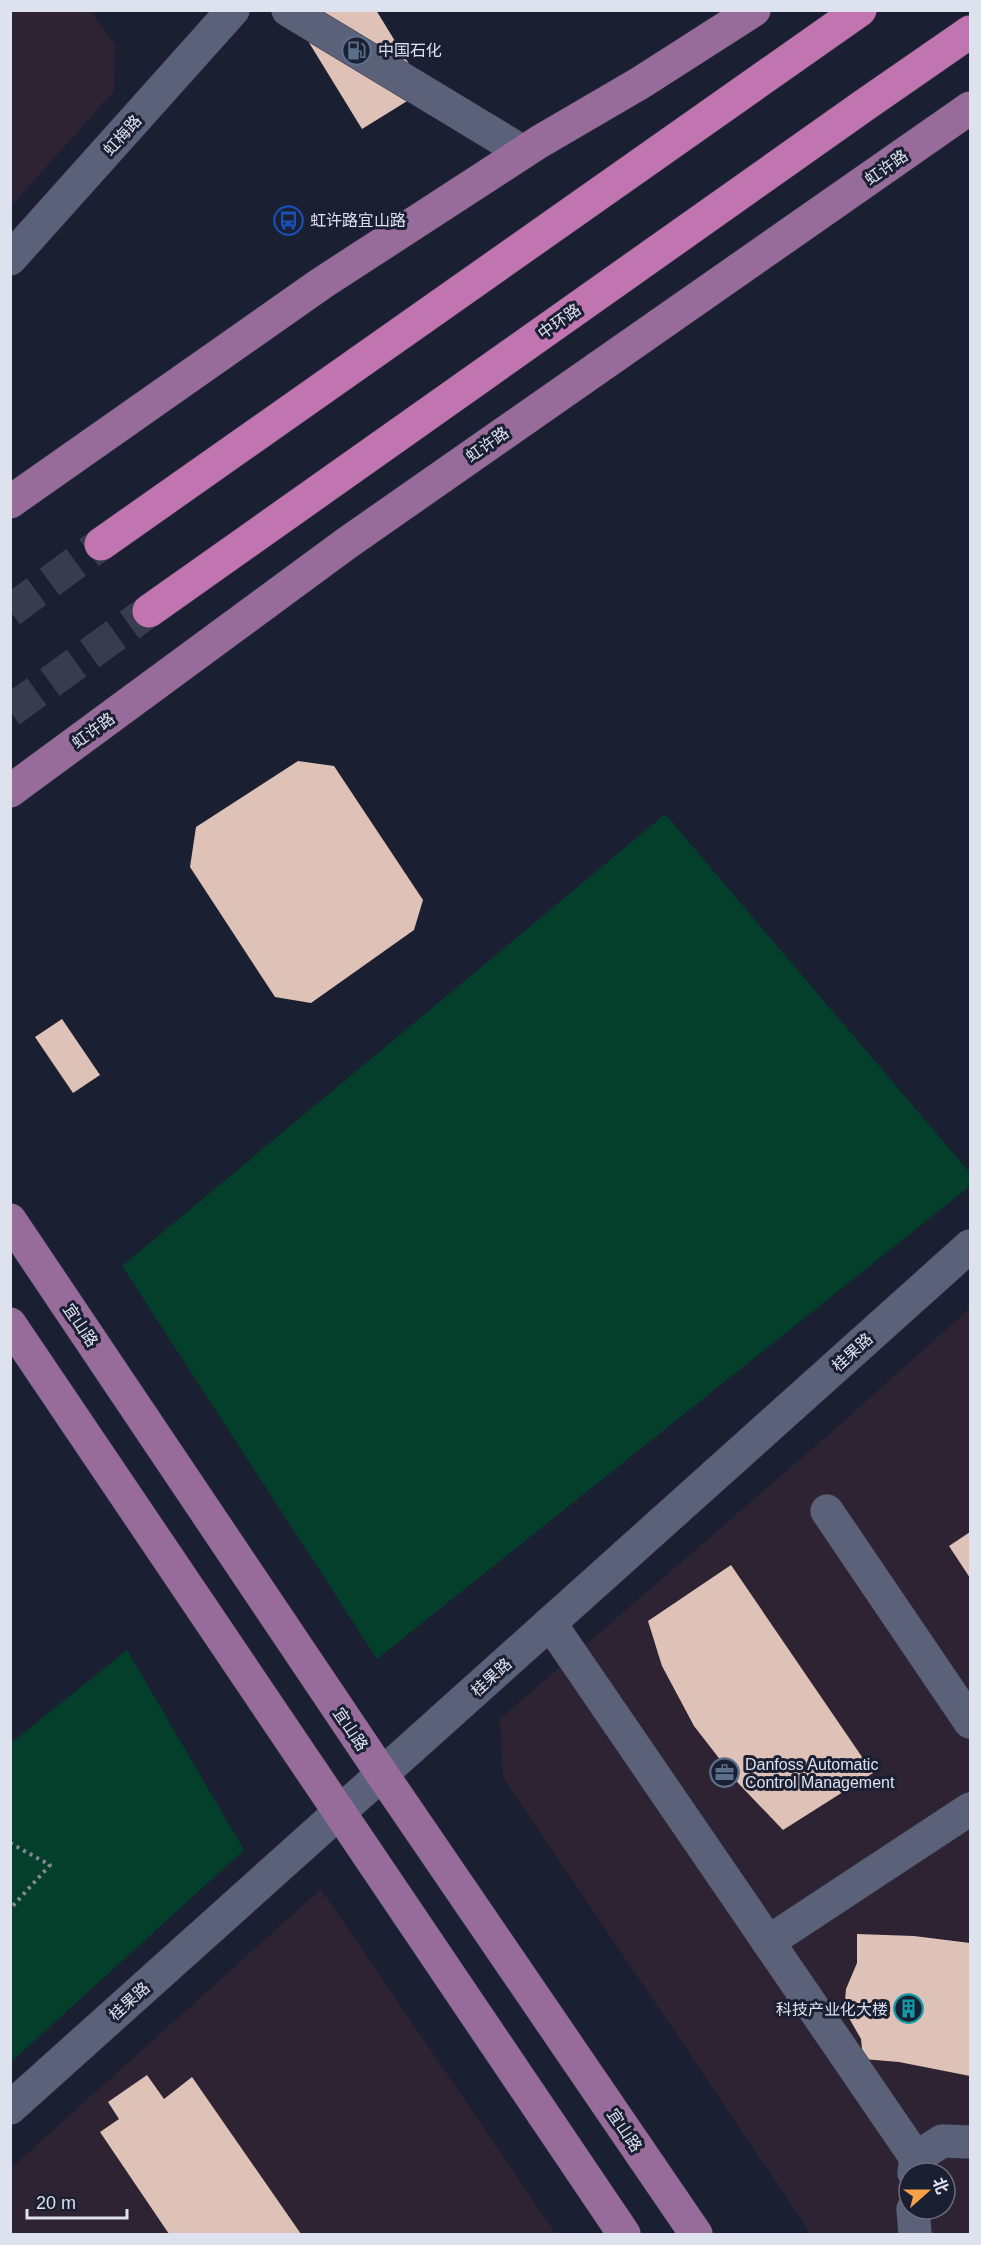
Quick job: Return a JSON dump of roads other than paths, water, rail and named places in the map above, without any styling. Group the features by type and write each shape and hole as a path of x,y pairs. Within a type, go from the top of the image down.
{"highway":[{"path":"101,544 860,10"},
{"name":"中环路","path":"149,611 970,32"}],"main road":[{"path":"10,502 322,282 523,152 640,83 754,10"},
{"name":"虹许路","path":"11,790 347,543 970,108"},
{"name":"宜山路","path":"10,1220 382,1774 696,2235"},
{"path":"10,1324 624,2235"}],"street":[{"name":"虹梅路","path":"10,259 234,10"},
{"path":"288,10 523,152"},
{"name":"桂果路","path":"10,2108 970,1246"},
{"path":"827,1511 970,1722"},
{"path":"550,1623 768,1942 912,2161"},
{"path":"768,1942 970,1809"},
{"path":"920,2161 942,2142 970,2142"}],"tunnel":[{"path":"10,611 101,544"},
{"path":"10,711 149,611"}],"place":[{"name":"中国石化","path":"357,50"},
{"name":"虹许路宜山路","path":"289,220"},
{"name":"Danfoss Automatic Control Management","path":"724,1773"},
{"name":"科技产业化大楼","path":"909,2009"}]}
